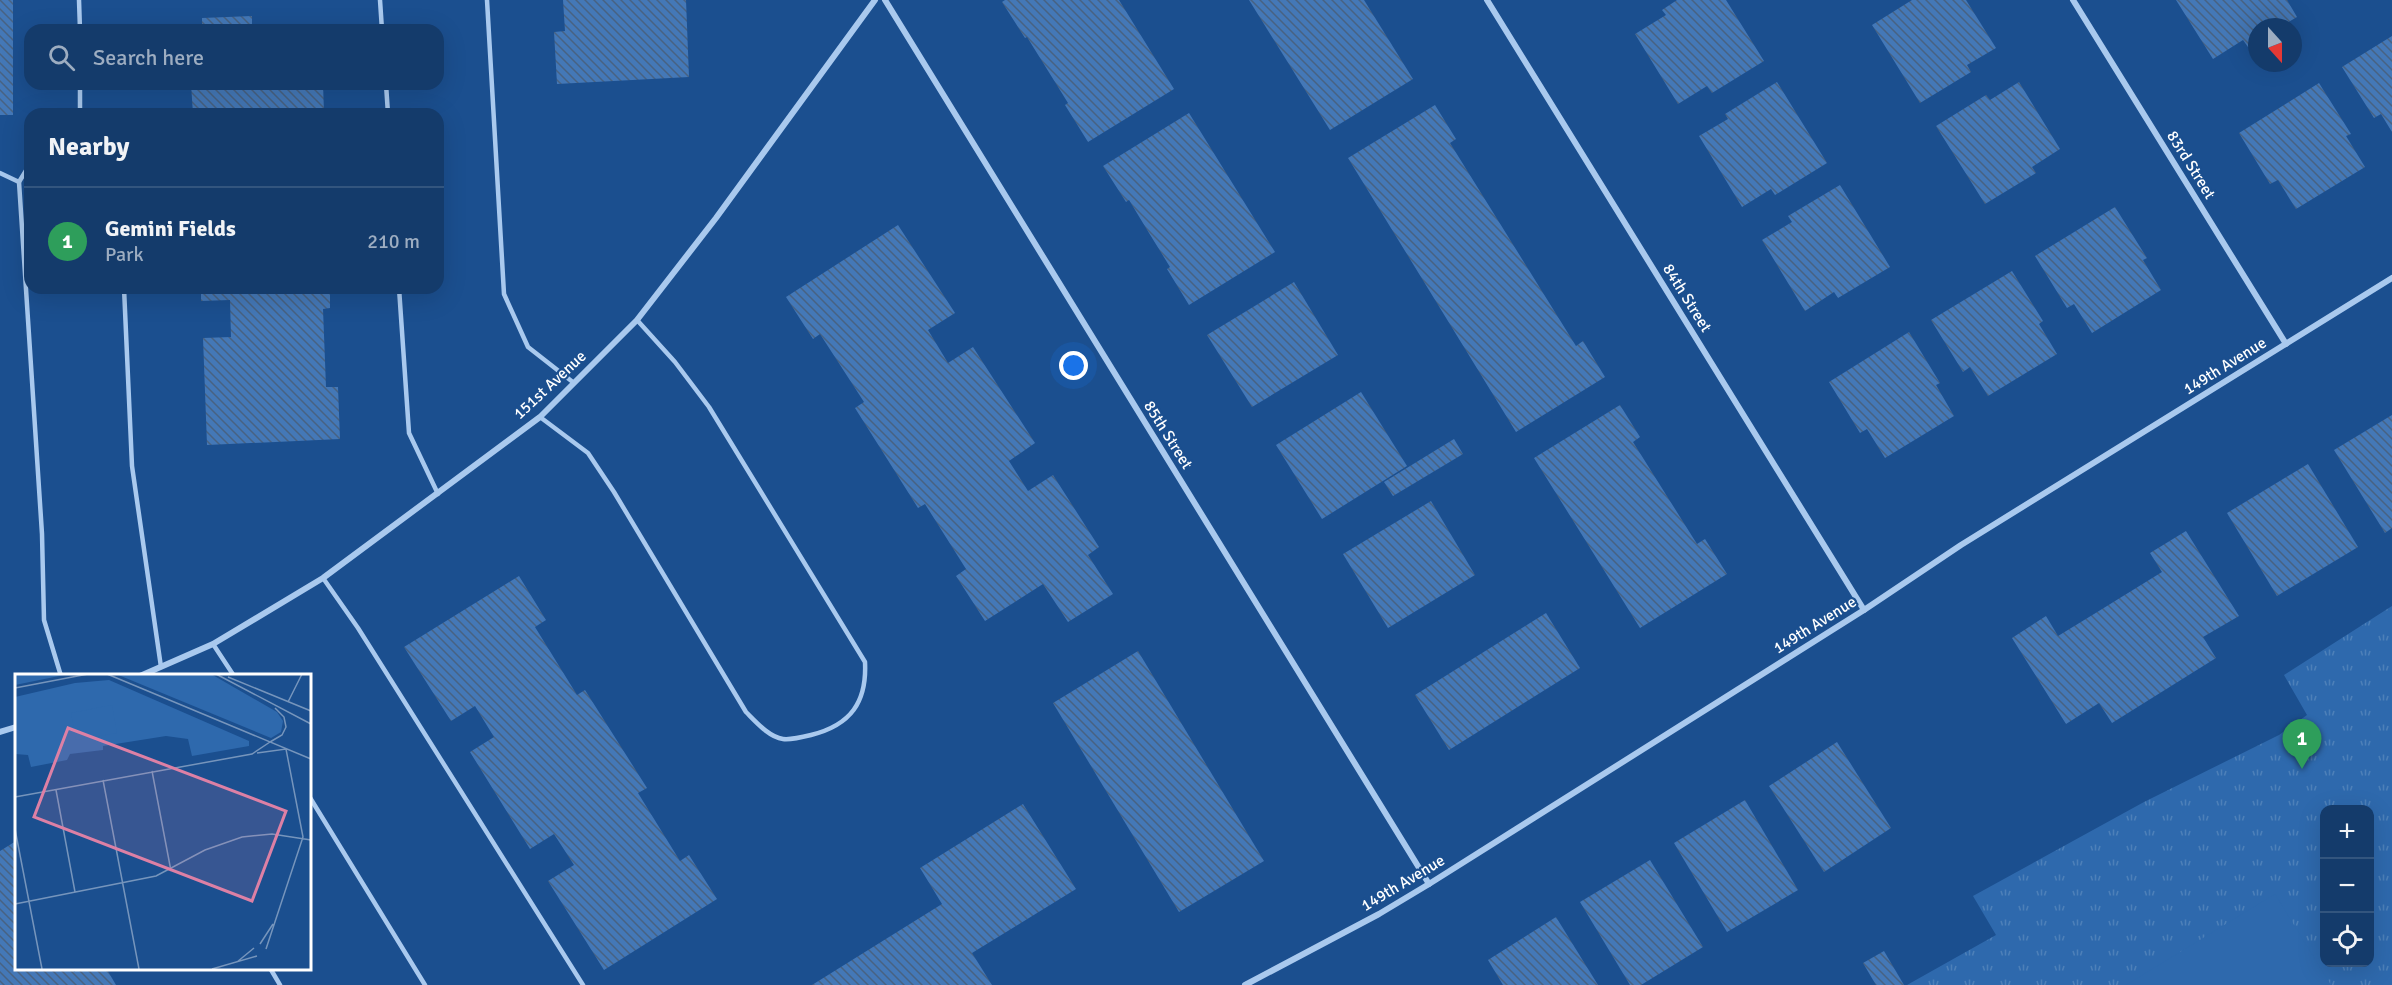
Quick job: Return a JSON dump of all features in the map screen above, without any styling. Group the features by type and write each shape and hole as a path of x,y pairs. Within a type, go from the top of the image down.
{"street":[{"name":"151st Avenue","path":"145,674 213,644 323,578 540,417 637,320 716,218 875,0"},
{"name":"85th Street","path":"885,0 1429,884"},
{"name":"84th Street","path":"1487,0 1864,610"},
{"name":"83rd Street","path":"2073,0 2286,344"},
{"name":"149th Avenue","path":"1245,985 1379,914 1429,884 1864,610 1961,545 2392,278"},
{"path":"0,732 15,727"}],"lane":[{"path":"79,0 80,24"},
{"path":"380,0 382,24"},
{"path":"488,0 504,294 528,347 574,383"},
{"path":"80,90 80,108"},
{"path":"386,90 388,108"},
{"path":"0,173 19,182"},
{"path":"24,174 19,182 24,260"},
{"path":"26,294 40,511 44,620 60,674"},
{"path":"123,294 132,466 160,667"},
{"path":"399,294 409,433 438,494"},
{"path":"540,417 588,453 614,492 746,712 765,730 783,739 827,731 845,720 863,696 865,662 709,407 675,362 637,320"},
{"path":"323,578 358,628 583,985"},
{"path":"213,644 233,674"},
{"path":"310,798 425,985"},
{"path":"271,970 280,985"}],"green space":[{"path":"2392,606 2392,985 1907,985 1996,935 1973,896 2144,802 2279,735 2307,715 2284,675"},
{"path":"2275,894 2331,985 2126,985"}],"building":[{"path":"0,0 13,0 13,115 0,115"},
{"path":"563,0 686,0 689,77 557,84 554,32 565,31"},
{"path":"1005,0 1119,0 1174,89 1088,142 1065,105 1068,103 1002,2"},
{"path":"1249,0 1364,0 1413,79 1330,130"},
{"path":"1677,0 1726,0 1764,61 1712,93 1707,86 1678,104 1635,34 1666,15 1662,10"},
{"path":"1912,0 1966,0 1996,48 1967,65 1971,72 1920,103 1872,25"},
{"path":"2176,0 2287,0 2297,17 2248,18 2248,47 2243,40 2213,59"},
{"path":"252,16 252,24 202,24 202,18"},
{"path":"2392,36 2392,132 2381,114 2374,118 2342,67"},
{"path":"1777,82 1827,163 1775,195 1771,189 1742,207 1699,136 1728,119 1725,114"},
{"path":"2019,82 2060,149 2032,167 2036,173 1985,204 1936,126 1986,95 1990,100"},
{"path":"2319,83 2351,134 2346,136 2365,167 2296,209 2278,180 2270,184 2239,133"},
{"path":"191,90 323,90 324,108 193,108"},
{"path":"1435,105 1456,139 1450,143 1576,346 1583,341 1605,377 1516,432 1348,158"},
{"path":"1189,113 1275,252 1189,305 1167,269 1170,267 1129,200 1126,202 1103,166"},
{"path":"1840,185 1890,267 1838,298 1834,292 1805,311 1762,240 1792,222 1788,216"},
{"path":"2115,207 2147,258 2143,260 2161,290 2092,333 2074,304 2067,308 2035,256"},
{"path":"898,225 955,313 928,330 948,363 973,347 1035,443 1009,461 1028,491 1053,475 1099,547 1088,555 1113,594 1068,622 1043,584 985,621 956,576 966,569 925,504 918,508 855,408 864,402 820,334 813,339 786,297"},
{"path":"2012,271 2043,321 2039,324 2057,354 1988,396 1970,367 1963,372 1931,320"},
{"path":"1294,282 1338,355 1252,407 1207,335"},
{"path":"201,294 330,294 330,308 323,309 326,387 338,387 340,439 207,445 203,338 231,337 230,300 201,301"},
{"path":"1909,332 1940,383 1936,385 1954,416 1885,458 1867,429 1860,433 1829,382"},
{"path":"1361,392 1407,466 1322,519 1276,445"},
{"path":"1620,405 1640,437 1633,442 1697,544 1705,539 1727,574 1640,628 1534,458"},
{"path":"2392,415 2392,528 2385,533 2334,450"},
{"path":"1454,439 1463,454 1393,496 1384,482"},
{"path":"2308,464 2358,547 2277,596 2227,513"},
{"path":"1431,501 1475,575 1388,628 1343,554"},
{"path":"2186,531 2239,616 2203,637 2216,658 2112,723 2099,703 2066,724 2012,638 2046,616 2058,636 2094,614 2162,572 2150,553"},
{"path":"519,576 546,620 535,627 577,695 585,690 647,788 638,793 680,861 689,855 717,899 604,970 548,881 574,865 554,834 530,849 470,752 494,737 475,706 451,721 404,647"},
{"path":"1546,613 1580,668 1449,750 1415,695"},
{"path":"1138,651 1264,861 1179,912 1053,703"},
{"path":"1837,742 1891,828 1824,872 1769,786"},
{"path":"1745,800 1798,890 1727,932 1674,843"},
{"path":"1023,804 1076,889 972,953 992,985 812,985 942,904 920,868"},
{"path":"15,842 15,970 73,970 74,972 77,970 107,970 116,985 0,985 0,851"},
{"path":"1650,860 1703,947 1641,985 1630,985 1580,902"},
{"path":"1556,917 1598,985 1503,985 1488,960"},
{"path":"1884,951 1904,985 1876,985 1863,963"}],"place":[{"name":"Gemini Fields","path":"2302,769"}]}
